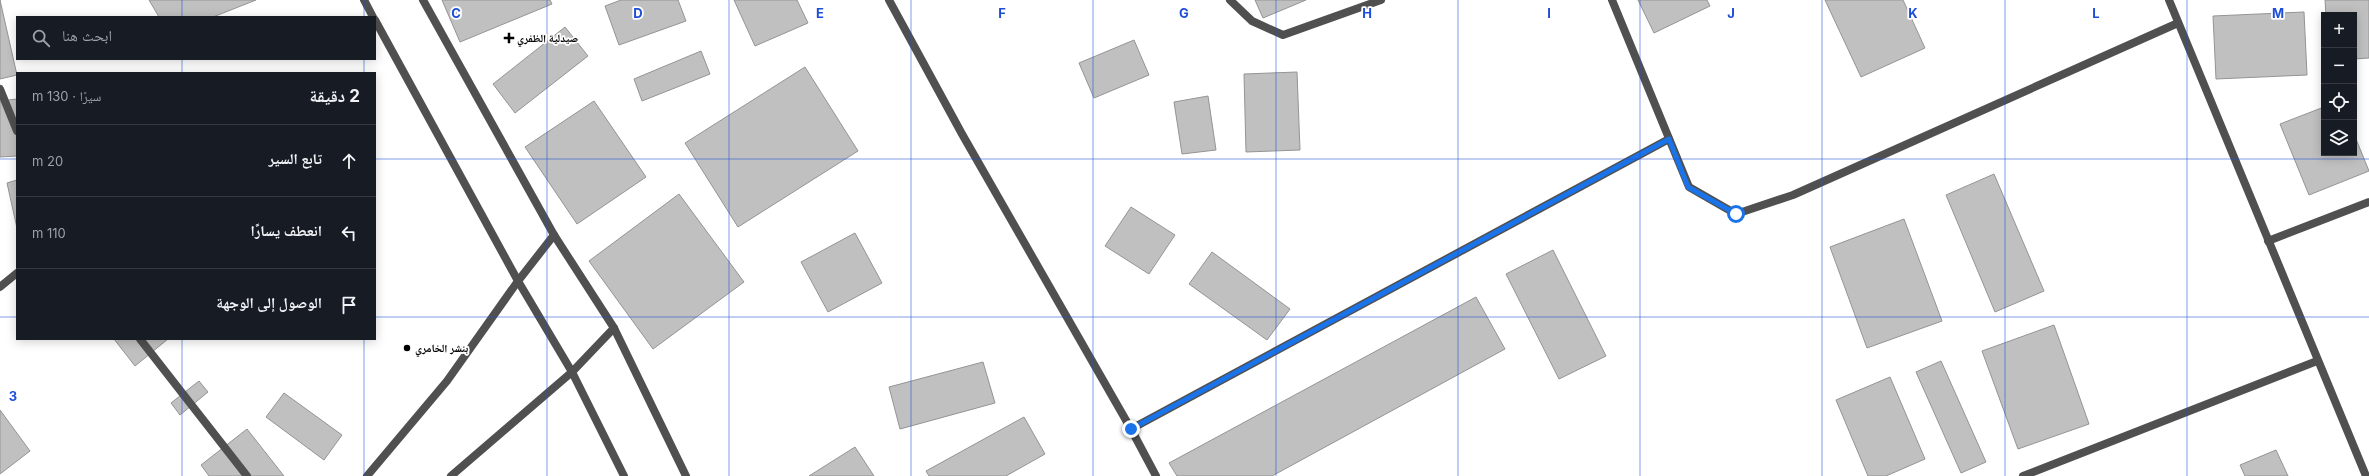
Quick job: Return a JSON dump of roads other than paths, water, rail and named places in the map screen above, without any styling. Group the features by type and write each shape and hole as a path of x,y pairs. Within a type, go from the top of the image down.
{"street":[{"path":"364,0 372,16"},
{"path":"422,0 554,235 614,328 686,476"},
{"path":"890,0 962,134 1131,429 1156,476"},
{"path":"1230,0 1252,22 1283,35 1381,0"},
{"path":"1612,0 1688,187 1736,214 1793,195 2178,23"},
{"path":"2169,0 2317,362 2366,476"},
{"path":"376,22 518,281 572,372 624,476"},
{"path":"0,89 16,129"},
{"path":"1131,429 1669,139"},
{"path":"2268,241 2369,202"},
{"path":"367,476 447,381 518,281 554,235"},
{"path":"0,287 16,274"},
{"path":"451,476 572,372 614,328"},
{"path":"141,340 247,476"},
{"path":"2024,476 2317,362"}],"place":[{"name":"صيدلية الظفري","path":"509,38"},
{"name":"بنشر الخامري","path":"407,348"}]}
